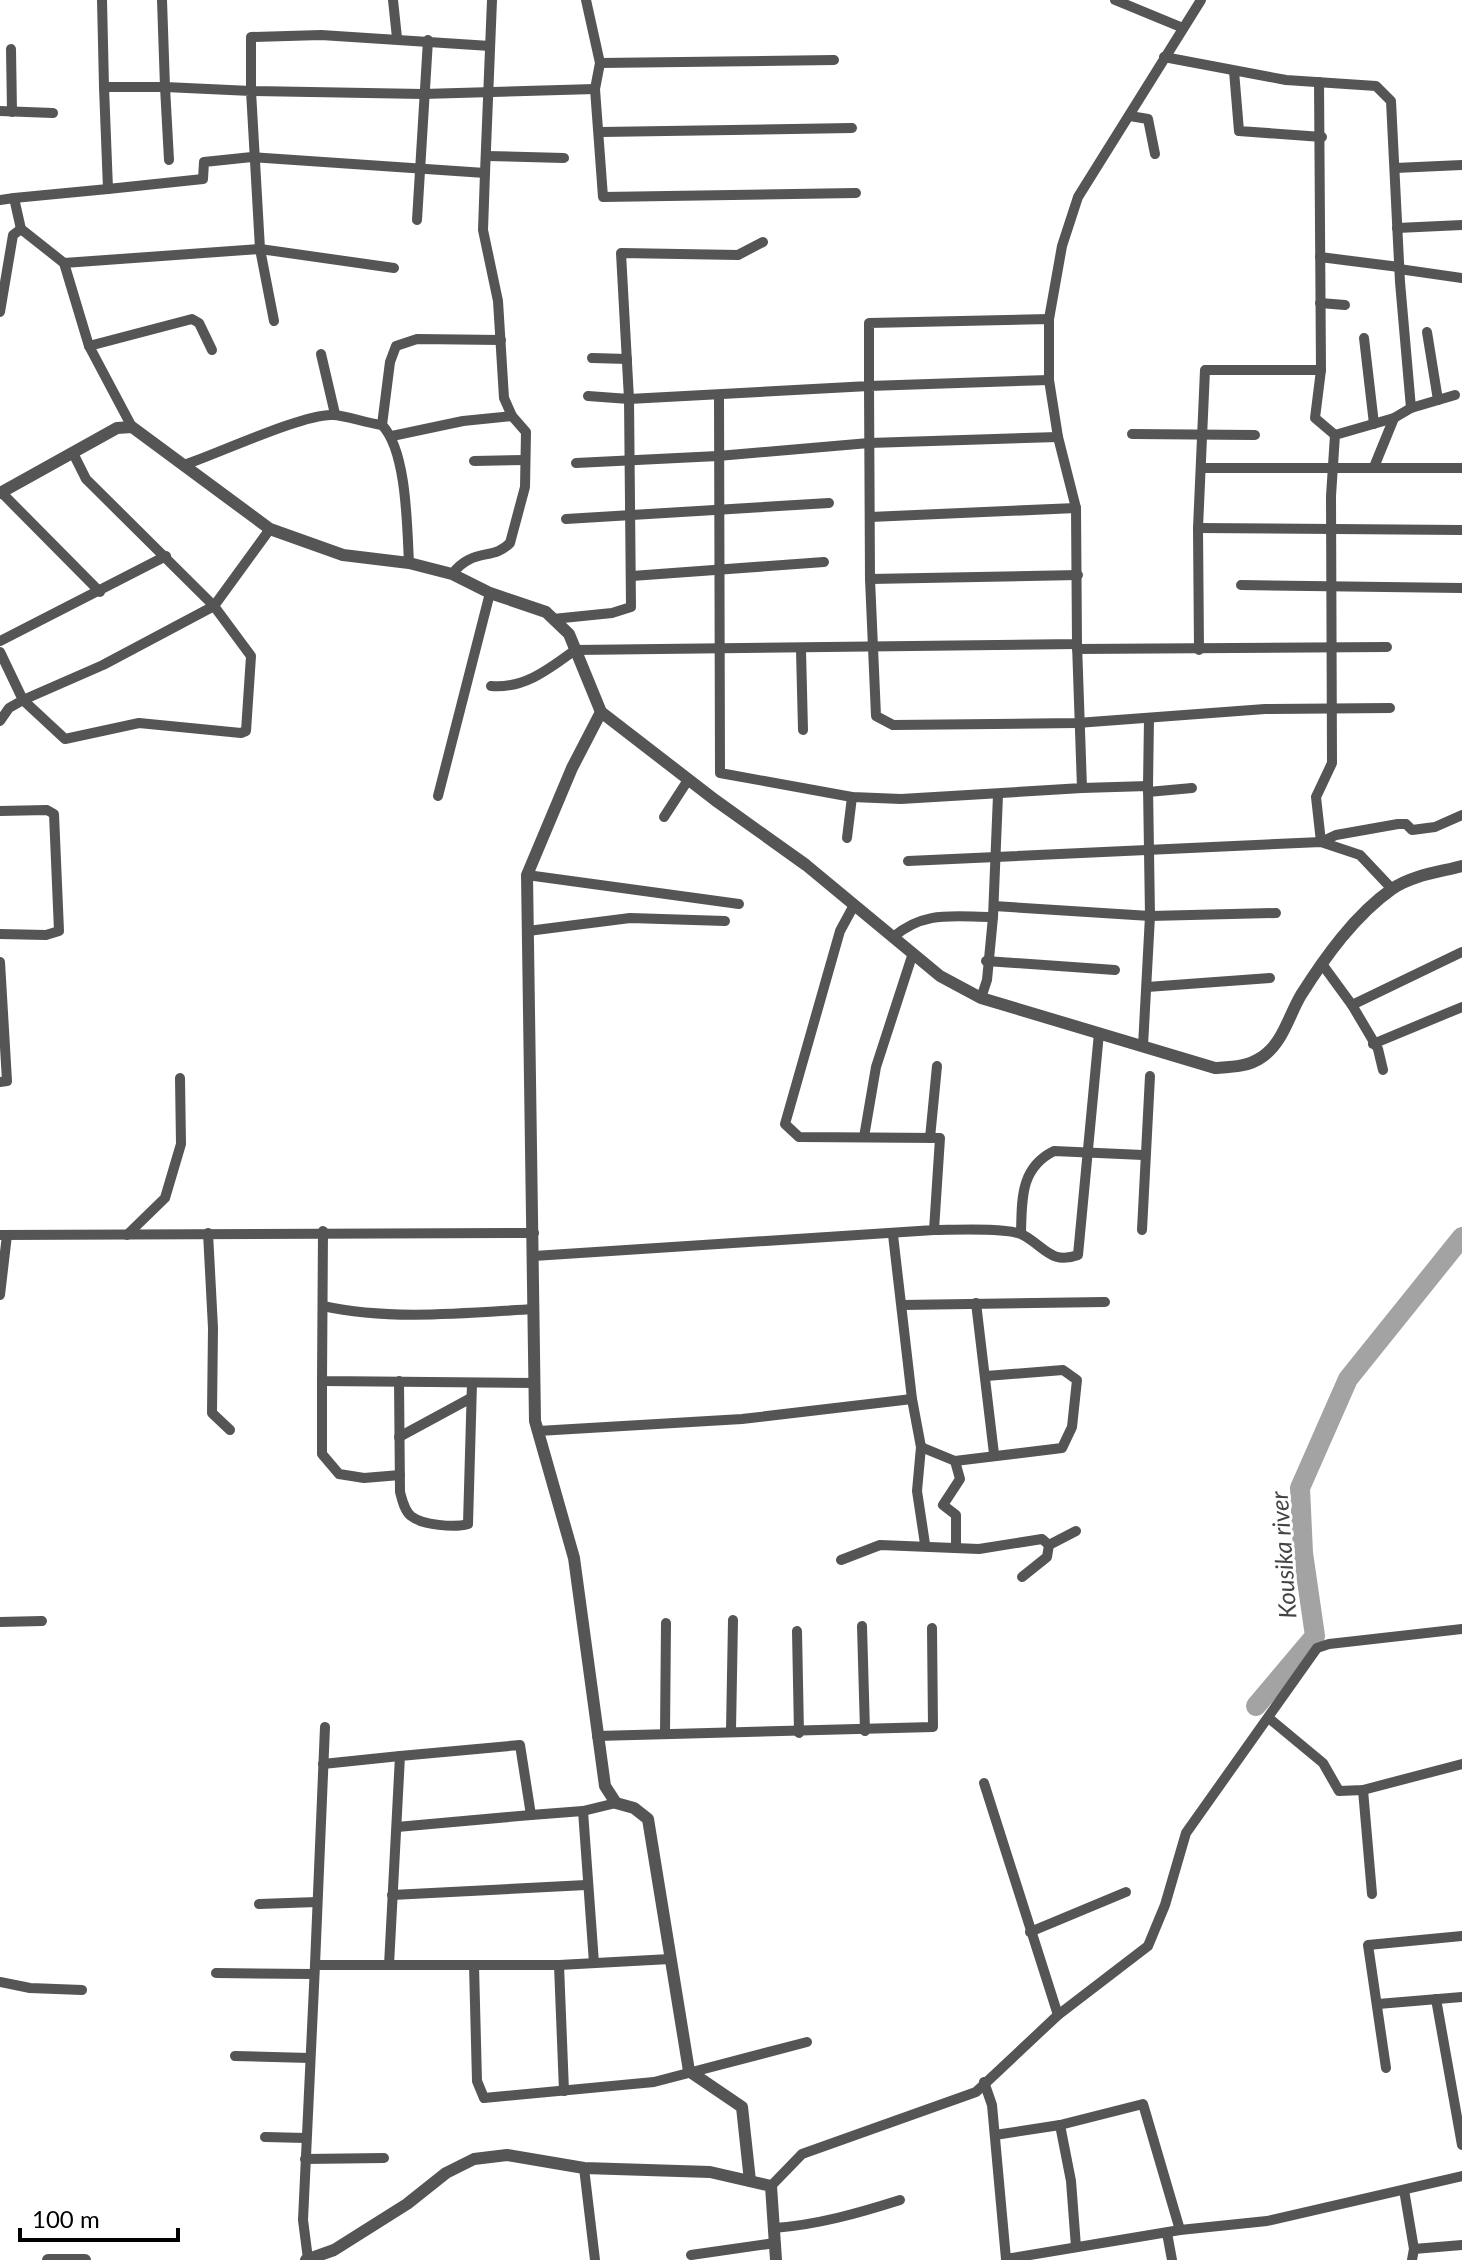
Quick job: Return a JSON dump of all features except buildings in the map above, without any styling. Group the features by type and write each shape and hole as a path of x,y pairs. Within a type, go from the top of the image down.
{"street":[{"path":"102,0 108,189"},
{"path":"162,0 169,160"},
{"path":"393,0 397,38"},
{"path":"452,574 469,557 505,549 510,543 525,487 526,432 512,416 504,398 498,301 483,230 492,0"},
{"path":"586,0 600,63 595,89 606,199 856,193"},
{"path":"1115,0 1183,28"},
{"path":"1082,788 1077,723 1076,508 1058,437 1049,380 1049,319 1062,246 1078,197 1201,0"},
{"path":"274,321 260,249 252,157 251,37 321,35 490,46"},
{"path":"417,220 428,40"},
{"path":"11,49 12,112"},
{"path":"0,55 11,63"},
{"path":"1164,57 1234,71 1376,86 1391,101 1399,268 1411,408"},
{"path":"600,63 834,60"},
{"path":"1234,71 1239,131 1322,137"},
{"path":"1319,82 1322,137 1321,370 1315,418 1335,435"},
{"path":"104,87 423,94 595,89"},
{"path":"0,111 53,113"},
{"path":"1130,116 1148,119 1155,154"},
{"path":"601,132 852,128"},
{"path":"486,156 564,158"},
{"path":"0,200 203,179 204,162 252,157 485,173"},
{"path":"1395,168 1462,165"},
{"path":"14,198 21,229 64,263 89,346 132,427 270,529 343,555 409,563 452,574 490,593 546,612 569,634 601,712 688,780 806,865 940,976 981,998 1215,1068 1240,1067 1263,1057 1280,1037 1300,997 1335,946 1392,889 1406,881 1462,866"},
{"path":"1397,228 1462,225"},
{"path":"0,312 13,235 21,229"},
{"path":"553,619 612,613 631,607 629,399 621,253 738,255 763,242"},
{"path":"64,263 260,249 394,268"},
{"path":"1320,257 1462,278"},
{"path":"1320,303 1345,305"},
{"path":"89,346 192,319 199,323 212,350"},
{"path":"1049,319 869,323 870,579 876,716 893,725 1077,723 1265,709 1390,708"},
{"path":"1427,332 1438,400"},
{"path":"1364,338 1374,424"},
{"path":"382,425 390,362 396,346 417,339 501,340"},
{"path":"321,354 335,414"},
{"path":"592,358 627,359"},
{"path":"1199,650 1198,528 1205,370 1321,370"},
{"path":"588,396 629,399 1049,380"},
{"path":"719,395 720,773 852,797 901,799 1082,788 1192,788"},
{"path":"1335,435 1394,418 1411,408 1455,395"},
{"path":"184,465 305,420 335,414 357,423 382,425 392,436 404,498 409,563"},
{"path":"392,436 463,421 512,416"},
{"path":"1374,467 1394,418"},
{"path":"100,592 1,493 117,428 132,427"},
{"path":"1132,434 1255,435"},
{"path":"1321,842 1316,797 1332,763 1331,467 1335,435"},
{"path":"576,463 718,456 869,443 1058,437"},
{"path":"0,652 23,700 65,739 139,723 246,731 251,656 214,606 86,479 73,453"},
{"path":"474,461 525,460"},
{"path":"1201,468 1462,468"},
{"path":"566,519 829,503"},
{"path":"870,517 1076,508"},
{"path":"1198,528 1462,530"},
{"path":"0,721 9,708 23,700 103,665 214,606 270,529"},
{"path":"0,641 166,556"},
{"path":"632,576 824,562"},
{"path":"870,579 1078,575"},
{"path":"1241,585 1462,588"},
{"path":"438,796 490,593"},
{"path":"491,686 509,688 542,673 575,650 1387,647"},
{"path":"801,650 803,730"},
{"path":"601,712 572,768 527,875 538,1431 574,1558 605,1786 616,1803"},
{"path":"1143,1046 1150,916 1149,718"},
{"path":"664,817 688,780"},
{"path":"981,998 987,980 986,961 994,912 998,795"},
{"path":"847,838 852,797"},
{"path":"0,811 47,810 54,814 59,931 46,935 0,934"},
{"path":"1321,842 1336,835 1398,824 1406,824 1412,830 1423,830 1462,815"},
{"path":"908,861 1150,847 1321,842 1360,855 1392,889"},
{"path":"527,875 739,904"},
{"path":"853,907 840,931 785,1124 799,1137 940,1138 934,1230"},
{"path":"893,937 911,922 925,917 994,912 1150,916 1276,913"},
{"path":"528,931 630,918 725,921"},
{"path":"1352,1005 1462,952"},
{"path":"864,1137 876,1067 913,953"},
{"path":"986,961 1115,970"},
{"path":"0,962 7,1081 0,1082"},
{"path":"1322,964 1352,1005 1378,1049 1383,1070"},
{"path":"1147,987 1270,978"},
{"path":"1373,1044 1462,1007"},
{"path":"534,1256 934,1230 1021,1233 1049,1257 1068,1259 1078,1255 1099,1033"},
{"path":"930,1138 937,1066"},
{"path":"1142,1230 1143,1155 1150,1076"},
{"path":"127,1235 165,1198 181,1144 180,1078"},
{"path":"1021,1233 1025,1179 1033,1165 1054,1151 1143,1155"},
{"path":"0,1295 4,1235 323,1231 534,1233"},
{"path":"323,1231 322,1454 339,1474 364,1478 400,1475"},
{"path":"208,1233 213,1328 212,1413 230,1430"},
{"path":"893,1235 912,1399 921,1447 917,1491 925,1544"},
{"path":"902,1305 1105,1302"},
{"path":"976,1303 994,1454"},
{"path":"323,1306 349,1311 426,1313 534,1309"},
{"path":"921,1447 955,1461 1062,1448 1072,1427 1077,1380 1063,1370 986,1376"},
{"path":"322,1381 535,1383"},
{"path":"399,1381 400,1492 412,1517 467,1526 470,1509 472,1383"},
{"path":"399,1437 471,1398"},
{"path":"538,1431 742,1419 912,1399"},
{"path":"955,1461 960,1479 943,1505 956,1515 956,1547"},
{"path":"1049,1545 1076,1531"},
{"path":"841,1560 880,1545 925,1544 979,1549 1042,1539 1049,1545"},
{"path":"1022,1577 1047,1557 1049,1545"},
{"path":"731,1730 733,1620"},
{"path":"0,1622 42,1621"},
{"path":"665,1734 666,1623"},
{"path":"862,1626 865,1731"},
{"path":"597,1736 731,1730 799,1733 933,1727 932,1628"},
{"path":"776,2260 771,2186 802,2154 957,2102 976,2092 1058,2015 1148,1946 1165,1905 1186,1833 1270,1719 1317,1648 1329,1644 1462,1629"},
{"path":"797,1631 799,1733"},
{"path":"1270,1719 1323,1763 1339,1791 1363,1790 1462,1764"},
{"path":"325,1727 305,2159 303,2220 307,2260 336,2255 446,2173 474,2159 507,2155 584,2168 710,2172 771,2186"},
{"path":"323,1764 520,1745 531,1815"},
{"path":"389,1965 400,1756"},
{"path":"984,1783 1058,2015"},
{"path":"1363,1790 1372,1894"},
{"path":"397,1827 583,1811 616,1803 634,1808 648,1819 689,2071 742,2107 750,2181"},
{"path":"583,1811 594,1963"},
{"path":"392,1895 586,1885"},
{"path":"1030,1932 1126,1892"},
{"path":"259,1904 317,1902"},
{"path":"1386,2068 1368,1945 1462,1936"},
{"path":"216,1973 389,1965 559,1965 670,1959"},
{"path":"474,1965 477,2081 484,2098 654,2082 807,2042"},
{"path":"559,1965 564,2091"},
{"path":"0,1982 82,1990"},
{"path":"1378,2004 1462,1997"},
{"path":"1436,1999 1459,2111 1462,2145"},
{"path":"235,2056 310,2058"},
{"path":"984,2082 992,2105 995,2135 1000,2259 1180,2230 1267,2221 1462,2176"},
{"path":"995,2135 1060,2125 1143,2104 1180,2230"},
{"path":"1060,2125 1071,2181 1076,2247"},
{"path":"265,2137 306,2138"},
{"path":"305,2159 384,2158"},
{"path":"584,2168 595,2260"},
{"path":"1404,2190 1413,2254 1462,2245"},
{"path":"774,2228 810,2225 828,2217 865,2211 900,2200"},
{"path":"1167,2233 1172,2260"},
{"path":"691,2255 775,2243"},
{"path":"48,2260 85,2260"}],"waterway":[{"name":"Kousika river","path":"1256,1706 1315,1636 1303,1553 1300,1488 1348,1379 1462,1237"}]}
